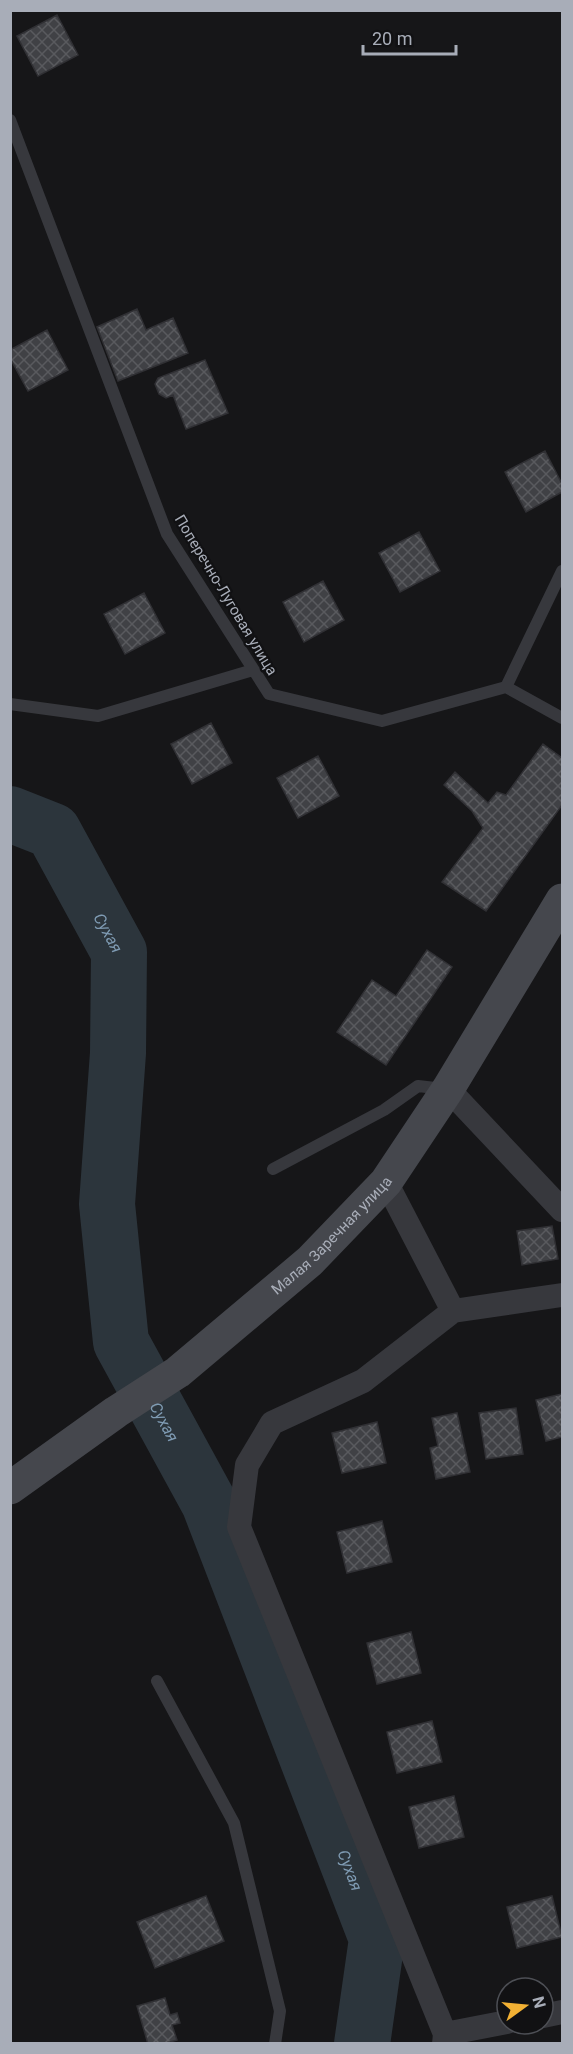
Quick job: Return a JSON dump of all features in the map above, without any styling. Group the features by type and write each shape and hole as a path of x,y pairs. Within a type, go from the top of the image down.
{"main road":[{"name":"Малая Заречная улица","path":"10,1488 116,1412 178,1372 310,1261 386,1182 448,1089 560,908"}],"street":[{"path":"448,1089 562,1210"},
{"path":"386,1182 453,1311"},
{"path":"495,2025 444,2039 239,1527 247,1465 272,1422 363,1381 453,1311 562,1295"}],"lane":[{"name":"Поперечно-Луговая улица","path":"10,120 167,534 269,694 382,720 506,687"},
{"path":"562,571 506,687 562,718"},
{"path":"10,704 98,716 253,670"},
{"path":"273,1169 384,1110 418,1086 448,1089"},
{"path":"158,1681 234,1823 280,2011 274,2043"}],"building":[{"path":"57,15 78,55 38,76 17,36"},
{"path":"137,309 146,330 173,318 188,353 118,381 97,327"},
{"path":"47,330 68,370 28,391 10,358 10,350"},
{"path":"205,360 228,413 186,429 173,395 166,398 159,394 155,384 158,378"},
{"path":"545,451 562,484 562,492 526,512 505,472"},
{"path":"419,532 440,571 400,592 379,553"},
{"path":"323,581 344,620 304,642 283,602"},
{"path":"144,593 165,633 125,654 104,614"},
{"path":"211,723 232,763 192,784 171,744"},
{"path":"543,744 562,758 562,805 486,911 442,882 483,828 472,811 444,785 455,772 488,803 497,792 506,795"},
{"path":"318,756 339,796 298,818 277,778"},
{"path":"427,950 452,967 386,1065 337,1032 372,980 396,996"},
{"path":"552,1226 558,1259 522,1265 517,1231"},
{"path":"562,1394 562,1437 546,1441 536,1400"},
{"path":"516,1408 523,1454 486,1459 479,1413"},
{"path":"457,1413 470,1472 436,1479 430,1448 438,1446 432,1418"},
{"path":"377,1422 386,1463 342,1473 332,1433"},
{"path":"382,1521 392,1562 347,1573 337,1532"},
{"path":"411,1632 421,1673 377,1684 367,1643"},
{"path":"432,1721 442,1762 397,1773 387,1732"},
{"path":"454,1796 464,1837 419,1848 409,1807"},
{"path":"206,1896 224,1941 155,1968 137,1922"},
{"path":"552,1896 562,1937 517,1948 507,1907"},
{"path":"165,1998 170,2015 177,2013 180,2023 172,2025 177,2040 163,2044 148,2044 137,2006"}],"waterway":[{"name":"Сухая","path":"10,814 53,831 119,952 118,1053 107,1204 121,1342 209,1503 377,1939 362,2044"}]}
